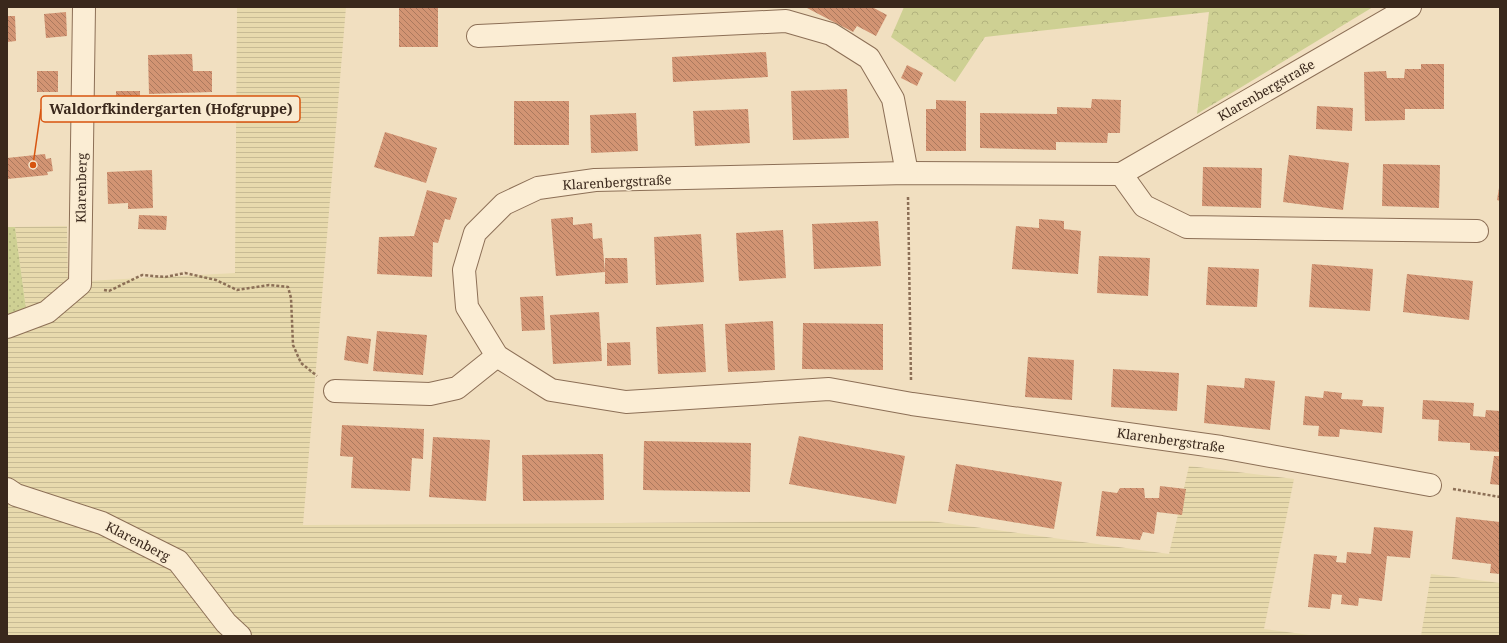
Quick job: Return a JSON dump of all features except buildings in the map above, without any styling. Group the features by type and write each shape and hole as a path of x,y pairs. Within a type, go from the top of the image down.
{"street":[{"name":"Klarenberg","path":"80,284 84,7"},
{"name":"Klarenbergstraße","path":"1410,7 1121,174 907,173 595,180 538,188 504,204 475,233 464,270 467,307 497,356 551,390 626,402 829,389 912,404 1221,447 1430,485"},
{"path":"478,36 786,21 831,34 868,58 893,99 907,173"},
{"path":"1121,174 1144,206 1187,227 1477,231"},
{"path":"7,327 47,312 80,284"},
{"path":"335,391 430,394 456,388 497,356"},
{"name":"Klarenberg","path":"7,489 16,495 102,523 178,561 226,623 240,636"}],"path":[{"path":"907,173 912,404"},
{"path":"80,284 109,291 142,275 165,277 185,273 216,280 237,290 269,285 288,286 291,298 294,345 301,363 335,391"},
{"path":"1430,485 1500,497"}],"shaded area":[{"path":"237,7 346,7 303,525 931,521 1169,554 1189,466 1294,479 1264,629 1317,636 7,636 7,316 26,309 15,227 67,226 68,282 235,273"},
{"path":"1431,574 1500,583 1500,636 1421,636"}],"green space":[{"path":"904,7 1373,7 1197,114 1209,12 985,37 955,82 891,37"},
{"path":"7,227 15,227 26,309 7,316"}],"place":[{"name":"Waldorfkindergarten (Hofgruppe)","path":"33,165"}]}
